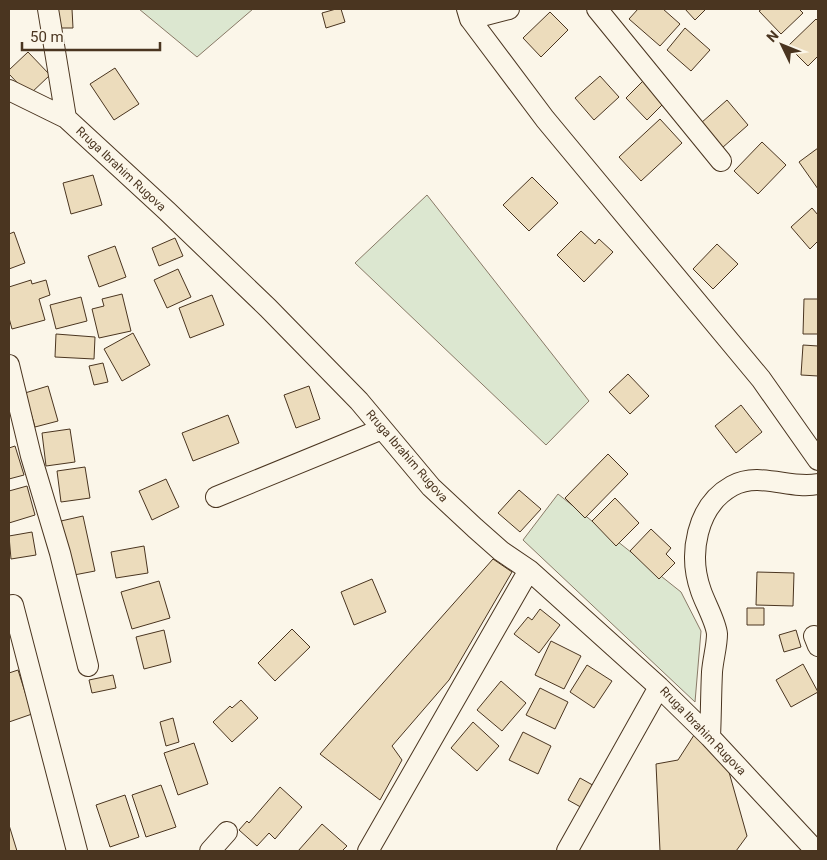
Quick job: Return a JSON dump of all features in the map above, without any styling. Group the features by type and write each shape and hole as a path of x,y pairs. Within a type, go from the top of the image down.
{"street":[{"path":"48,9 66,118"},
{"path":"509,9 468,14 545,119 762,379 818,460"},
{"path":"597,9 721,161"},
{"name":"Rruga Ibrahim Rugova","path":"9,90 66,118 167,211 268,308 359,401 439,494 501,551 529,570 659,687 710,736 816,846"},
{"path":"9,365 31,456 60,553 88,666"},
{"path":"216,497 382,429"},
{"path":"710,736 712,673 717,632 700,589 694,549 700,524 714,501 733,486 755,480 806,486 818,484"},
{"path":"368,851 529,570"},
{"path":"13,605 77,851"},
{"path":"567,851 659,687"},
{"path":"210,851 227,832"}],"green space":[{"path":"139,9 253,9 197,57"},
{"path":"427,195 589,401 546,445 355,263"},
{"path":"558,494 681,592 701,631 695,702 523,540"}],"building":[{"path":"58,9 72,9 73,28 58,28"},
{"path":"341,9 345,22 326,28 322,13"},
{"path":"638,9 663,9 680,24 660,46 629,19"},
{"path":"685,9 706,9 695,20"},
{"path":"762,9 799,9 803,13 781,34 759,11"},
{"path":"550,12 568,30 541,57 523,38"},
{"path":"816,19 818,21 818,56 808,66 788,46"},
{"path":"685,28 710,50 691,71 667,50"},
{"path":"28,52 50,75 29,95 9,74 9,70"},
{"path":"115,68 139,104 114,120 90,84"},
{"path":"600,76 619,97 594,120 575,98"},
{"path":"643,81 664,103 647,120 626,98"},
{"path":"727,100 748,125 722,148 701,123"},
{"path":"660,119 682,143 641,181 619,157"},
{"path":"762,142 786,165 758,194 734,171"},
{"path":"818,148 818,189 799,162"},
{"path":"93,175 102,205 71,214 63,183"},
{"path":"532,177 558,203 529,231 503,205"},
{"path":"812,208 818,215 818,241 810,249 791,227"},
{"path":"581,231 595,244 599,239 613,252 584,282 557,255"},
{"path":"14,232 25,263 9,269 9,234"},
{"path":"175,238 183,256 159,266 152,248"},
{"path":"717,244 738,264 713,289 693,269"},
{"path":"115,246 126,277 99,287 88,256"},
{"path":"178,269 191,297 167,308 154,280"},
{"path":"31,280 32,284 46,280 50,295 39,299 45,320 12,329 9,318 9,287"},
{"path":"122,294 131,331 99,338 92,309 104,306 102,299"},
{"path":"212,295 224,325 190,338 179,308"},
{"path":"81,297 87,321 56,329 50,305"},
{"path":"804,299 818,299 818,334 803,334"},
{"path":"133,333 150,365 122,381 104,349"},
{"path":"56,334 95,337 94,359 55,357"},
{"path":"803,345 818,346 818,376 801,375"},
{"path":"103,363 108,382 94,385 89,366"},
{"path":"628,374 649,396 630,414 609,392"},
{"path":"48,386 58,421 35,427 25,393"},
{"path":"309,386 320,419 296,428 284,395"},
{"path":"741,405 762,432 736,453 715,426"},
{"path":"228,415 239,443 193,461 182,433"},
{"path":"70,429 75,462 46,466 42,433"},
{"path":"15,446 24,475 9,479 9,448"},
{"path":"608,454 628,474 585,518 565,498"},
{"path":"85,467 90,498 61,502 57,471"},
{"path":"166,479 179,507 152,520 139,491"},
{"path":"27,486 35,515 9,523 9,491"},
{"path":"519,490 541,509 520,532 498,513"},
{"path":"615,498 639,523 616,546 592,521"},
{"path":"83,516 95,571 74,575 61,521"},
{"path":"651,529 671,548 666,554 675,563 659,579 630,551"},
{"path":"32,532 36,555 11,559 9,536"},
{"path":"144,546 148,573 116,578 111,552"},
{"path":"493,559 512,572 449,680 392,746 402,760 380,800 320,754"},
{"path":"757,572 794,573 793,606 756,605"},
{"path":"372,579 386,612 354,625 341,592"},
{"path":"159,581 170,618 132,629 121,592"},
{"path":"747,608 764,608 764,625 747,625"},
{"path":"540,609 560,625 539,653 514,634 528,617 532,620"},
{"path":"292,629 310,647 275,681 258,663"},
{"path":"164,630 171,662 144,669 136,637"},
{"path":"796,630 801,647 784,652 779,635"},
{"path":"551,641 581,656 564,689 535,675"},
{"path":"803,664 818,692 791,707 776,680"},
{"path":"587,665 612,681 594,708 570,692"},
{"path":"18,670 32,714 9,722 9,673"},
{"path":"113,675 116,688 92,693 89,680"},
{"path":"501,681 526,703 502,731 477,710"},
{"path":"540,688 568,702 555,729 526,715"},
{"path":"241,700 258,718 232,742 213,722 230,706 232,708"},
{"path":"173,718 179,742 166,746 160,722"},
{"path":"473,722 499,746 477,771 451,748"},
{"path":"523,732 551,746 538,774 509,760"},
{"path":"696,732 727,765 747,836 736,851 660,851 656,764 678,760"},
{"path":"194,743 208,784 178,795 164,753"},
{"path":"580,778 598,788 586,810 568,800"},
{"path":"161,785 176,827 146,837 132,795"},
{"path":"280,787 302,807 275,839 269,833 257,846 239,830 247,821 249,823"},
{"path":"125,795 139,837 110,847 96,805"},
{"path":"322,824 347,846 342,851 298,851"},
{"path":"9,825 17,851 9,851"}]}
